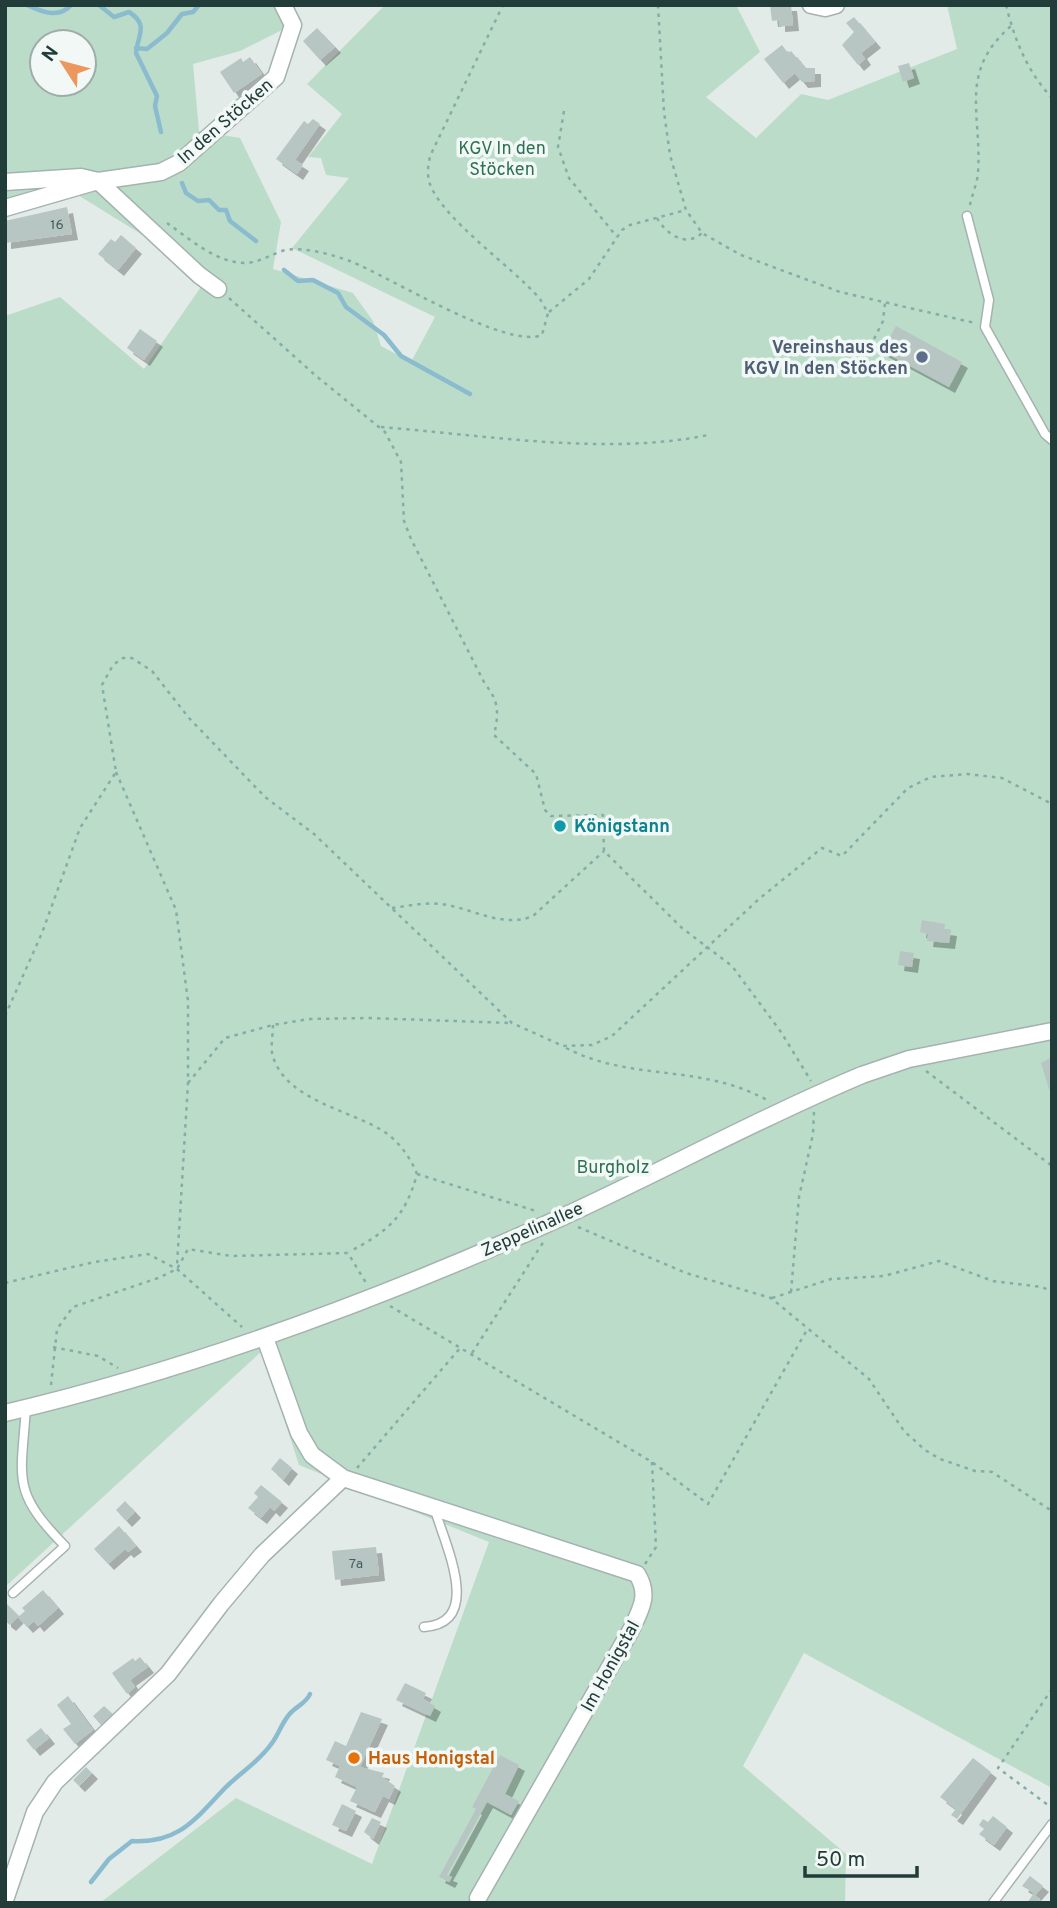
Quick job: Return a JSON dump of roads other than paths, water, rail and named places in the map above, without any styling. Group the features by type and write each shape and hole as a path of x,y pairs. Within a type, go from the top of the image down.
{"street":[{"name":"In den Stöcken","path":"5,208 98,181 161,172 179,163 276,77 293,25 284,5"},
{"path":"811,5 825,8 835,5"},
{"path":"5,182 81,177 98,181 199,275 218,289"},
{"name":"Zeppelinallee","path":"5,1413 264,1338 374,1297 559,1218 815,1095 908,1059 1052,1031"},
{"path":"264,1338 299,1433 312,1455 343,1478 435,1510"},
{"path":"5,1900 35,1812 55,1782 169,1674 221,1604 262,1555 343,1478"},
{"name":"Im Honigstal","path":"435,1510 637,1574 645,1592 644,1602 631,1630 481,1901"}],"lane":[{"path":"967,216 989,300 985,327 1045,434 1052,440"},
{"path":"13,1593 65,1546 41,1521 24,1495 21,1476 26,1408"},
{"path":"424,1627 440,1626 452,1616 458,1595 435,1510"},
{"path":"993,1903 1052,1824"}],"waterway":[{"path":"27,5 44,12 56,13 71,5"},
{"path":"99,5 114,17 129,12 139,21 141,30 136,53 157,96 155,106 161,132"},
{"path":"136,48 147,49 167,33 182,14 193,12 199,5"},
{"path":"182,183 186,193 198,201 209,200 219,210 226,210 230,221 256,241"},
{"path":"284,270 298,281 313,280 338,293 346,307 384,335 401,356 470,394"},
{"path":"91,1882 109,1859 132,1841 162,1838 195,1819 261,1756 288,1716 310,1694"}],"place":[{"name":"Vereinshaus des KGV In den Stöcken","path":"922,357"},
{"name":"Königstann","path":"560,826"},
{"name":"Haus Honigstal","path":"354,1758"}],"park label":[{"name":"KGV In den Stöcken","path":"502,158"},
{"name":"Burgholz","path":"613,1167"}]}
